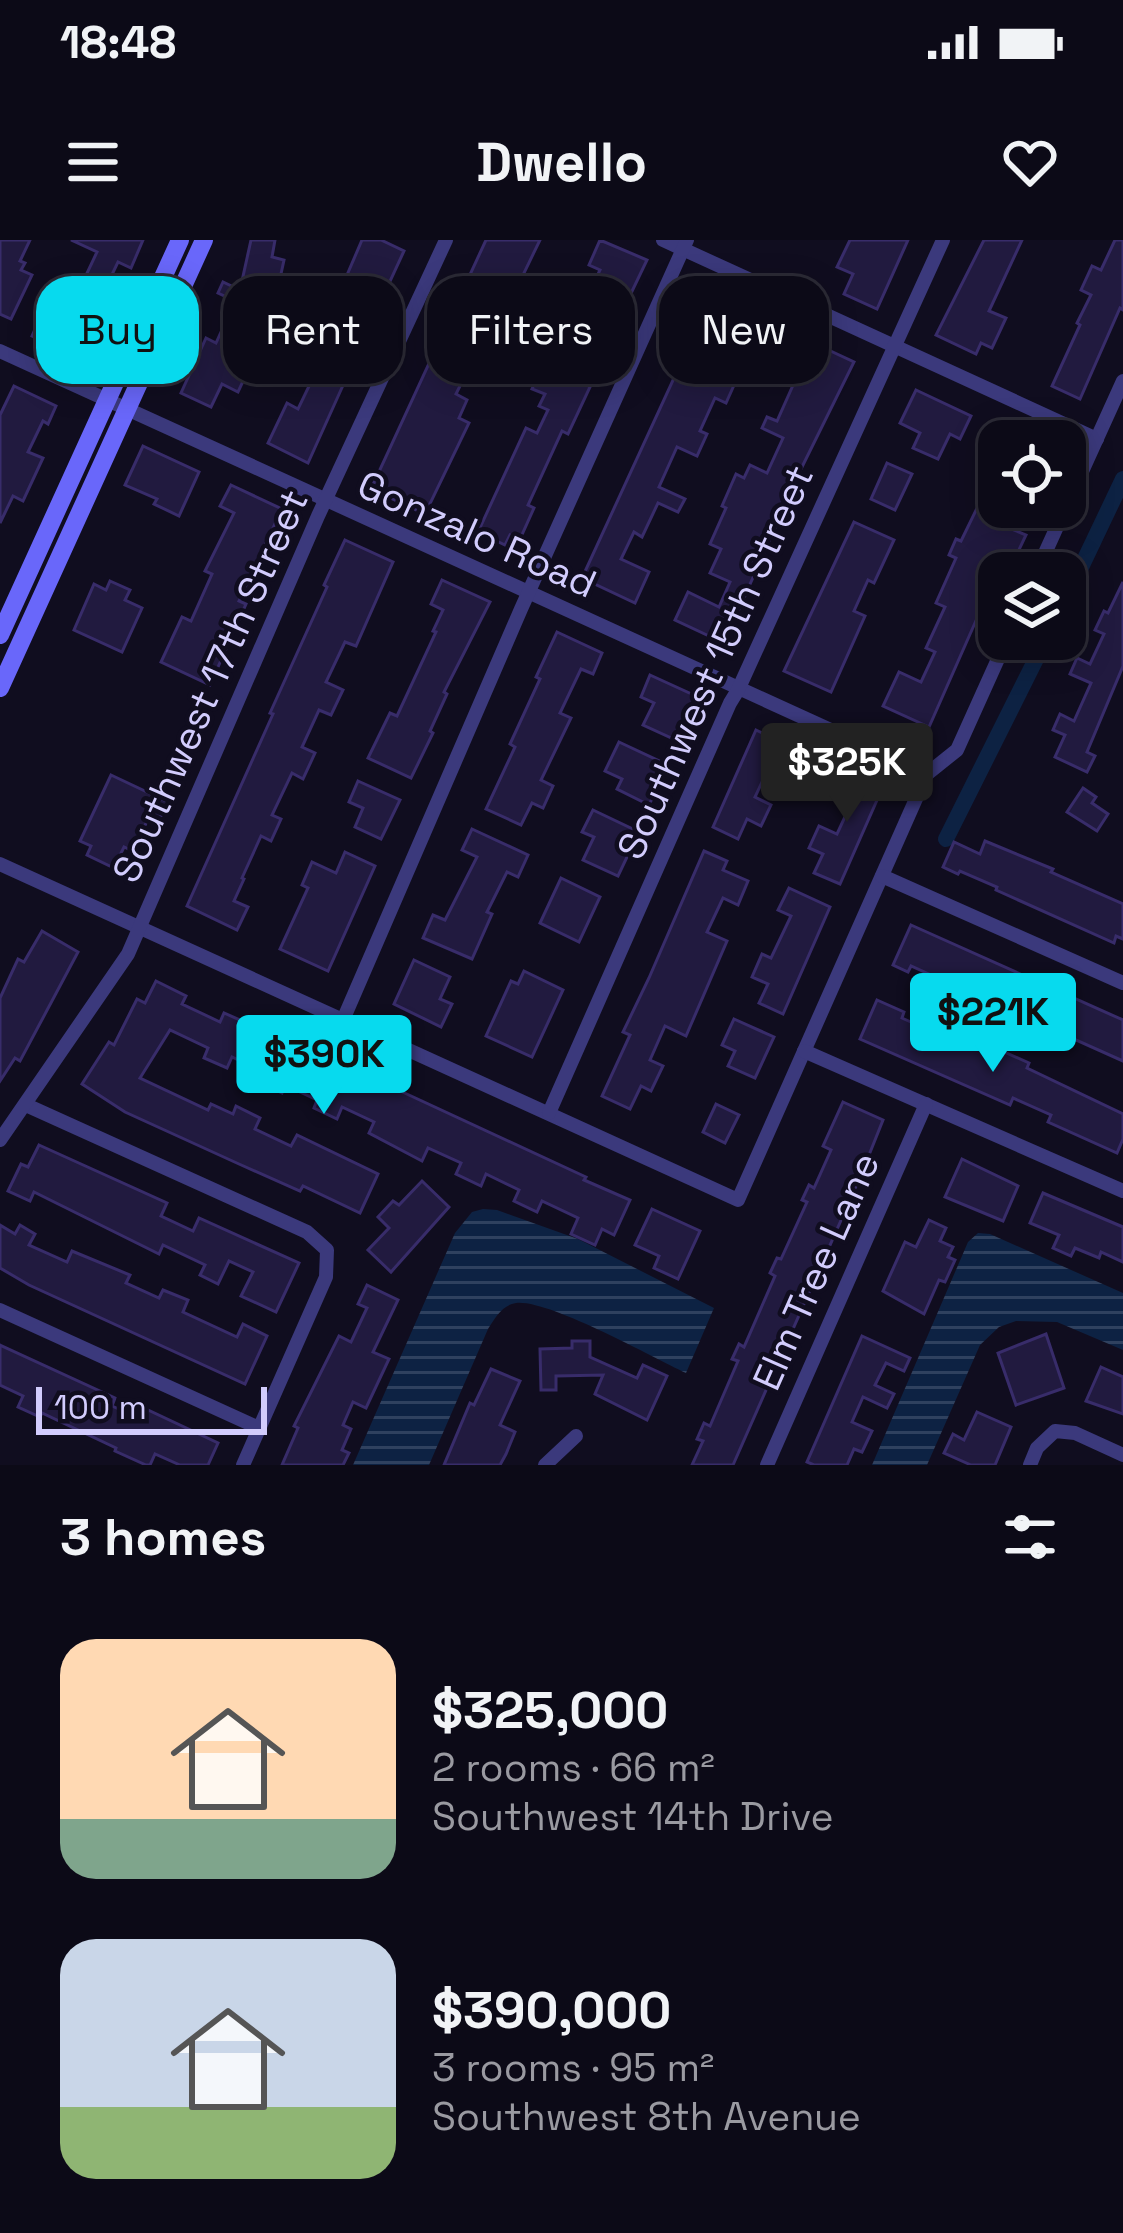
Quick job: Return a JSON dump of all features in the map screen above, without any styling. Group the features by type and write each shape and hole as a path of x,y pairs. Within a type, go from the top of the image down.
{"main road":[{"path":"0,635 180,240"},
{"path":"0,688 204,240"}],"street":[{"name":"Southwest 17th Street","path":"0,1140 128,954 446,240"},
{"path":"663,240 685,245 1097,439"},
{"name":"Southwest 15th Street","path":"549,1113 730,703 943,240"},
{"path":"343,1021 685,245"},
{"name":"Gonzalo Road","path":"0,352 927,774"},
{"path":"1046,552 1123,382"},
{"path":"0,864 737,1200 927,774 958,750 998,660"},
{"path":"882,876 1123,983"},
{"path":"804,1051 1123,1191"},
{"name":"Elm Tree Lane","path":"767,1465 926,1104"},
{"path":"26,1105 307,1232 327,1250 326,1277 243,1465"},
{"path":"0,1310 259,1428"},
{"path":"1030,1465 1037,1448 1054,1431 1075,1433 1123,1455"},
{"path":"545,1465 577,1436"}],"water":[{"path":"483,1209 578,1239 714,1308 686,1373 575,1319 531,1304 511,1304 488,1329 429,1465 353,1465 455,1233 472,1212"},
{"path":"978,1233 990,1234 1123,1293 1123,1350 1057,1322 1016,1321 999,1327 980,1345 927,1465 872,1465 968,1242"}],"building":[{"path":"0,240 30,240 20,261 25,263 21,270 32,275 11,319 0,314"},
{"path":"71,240 143,240 131,268 118,262 111,276 86,276 97,252"},
{"path":"251,240 275,240 272,257 284,260 281,276 243,276"},
{"path":"362,240 381,240 404,251 392,276 347,276"},
{"path":"486,240 540,240 525,276 469,276"},
{"path":"600,240 647,260 635,285 635,276 597,276 600,270 589,265"},
{"path":"850,240 908,240 877,309 844,294 853,274 837,267"},
{"path":"984,240 1022,240 989,311 1006,318 992,348 981,343 976,354 936,335"},
{"path":"1115,240 1123,240 1123,310 1120,308 1080,399 1052,386 1091,295 1081,290 1092,266 1101,270"},
{"path":"223,328 223,384 242,384 238,392 222,384 211,407 181,393 185,384 199,384 199,353 206,338 216,343"},
{"path":"829,350 854,362 724,643 675,620 688,592 719,607 730,582 710,573 721,549 710,544 736,474 744,478 750,465 767,473 783,438 762,428 767,417 777,421 794,384 829,384"},
{"path":"427,368 427,384 461,384 456,394 467,400 459,418 469,423 425,514 371,489"},
{"path":"310,384 344,384 308,463 268,443 287,403 298,409"},
{"path":"534,384 590,387 568,434 562,431 528,505 534,508 520,539 510,535 505,545 478,532 526,428 537,433 548,410 539,406 545,394 532,389"},
{"path":"671,384 735,384 726,403 715,398 700,431 707,434 697,456 677,447 659,487 685,499 678,512 658,503 642,537 634,532 621,559 649,572 635,603 582,578"},
{"path":"14,386 56,406 28,452 43,458 23,501 13,496 0,523 0,415"},
{"path":"916,390 971,416 960,439 950,434 938,459 913,448 920,433 900,423"},
{"path":"143,446 199,472 179,516 154,504 157,499 125,485"},
{"path":"887,463 912,474 895,510 871,499"},
{"path":"231,485 282,509 239,601 246,604 210,685 161,662 182,617 191,621 212,574 205,571 234,513 220,506"},
{"path":"978,506 978,528 1015,528 1026,535 1018,552 978,552 978,616 929,727 883,706 899,672 921,682 935,652 926,648 945,607 936,603 956,558 949,555 956,539 961,541"},
{"path":"854,522 894,540 874,583 868,580 854,611 865,616 831,692 784,671"},
{"path":"345,540 393,562 356,646 345,642 326,682 343,690 331,715 319,710 302,747 315,753 303,779 292,773 272,815 281,819 271,841 261,836 242,878 234,901 248,907 237,930 187,906"},
{"path":"442,580 490,602 444,692 433,733 411,778 368,758 390,713 397,716 436,632 443,610 431,604"},
{"path":"110,581 130,590 125,600 142,608 122,652 74,630 94,584 106,590"},
{"path":"1123,582 1123,666 1087,752 1095,756 1087,772 1055,757 1065,735 1053,730 1060,714 1074,721 1091,683 1070,674 1076,660 1090,664 1104,634 1095,630 1104,611 1108,613"},
{"path":"557,632 602,653 593,674 581,669 560,713 571,718 541,780 553,786 543,808 532,803 521,825 486,809 515,747 510,744"},
{"path":"650,675 698,697 678,741 643,725 654,703 641,697"},
{"path":"756,730 796,749 786,770 771,763 755,797 771,805 761,826 747,819 738,839 713,827"},
{"path":"619,742 668,765 649,805 617,789 622,779 605,771"},
{"path":"846,764 885,782 840,884 814,873 823,854 809,848 819,826 837,834 857,791 837,782"},
{"path":"111,775 168,802 156,826 147,821 133,851 124,847 114,868 87,855 91,846 80,841"},
{"path":"358,781 400,800 381,839 355,827 363,808 349,802"},
{"path":"1083,788 1096,797 1092,803 1108,814 1097,831 1067,812"},
{"path":"593,810 639,832 618,876 583,860 594,837 582,832"},
{"path":"472,829 528,855 518,877 507,872 487,912 492,914 472,959 423,938 433,915 445,920 477,857 462,850"},
{"path":"985,841 1123,904 1123,939 1116,936 1114,943 997,887 943,867 954,842 980,854"},
{"path":"704,851 727,861 723,870 748,881 738,905 723,898 707,932 727,941 686,1036 665,1026 650,1060 663,1066 651,1091 641,1086 630,1109 602,1096 630,1035 623,1032"},
{"path":"345,852 375,866 328,971 280,949 308,888 302,885 312,862 336,873"},
{"path":"561,878 600,897 579,942 540,923"},
{"path":"789,888 830,907 783,1014 759,1003 768,984 752,977 762,954 771,958 791,916 778,910"},
{"path":"911,925 1123,1020 1123,1061 1020,1015 1016,1023 999,1015 1002,1007 966,991 964,996 949,990 951,984 911,966 908,972 893,965"},
{"path":"42,931 78,952 20,1061 15,1058 0,1081 0,998 18,959 24,962"},
{"path":"414,960 450,977 440,999 452,1004 441,1027 394,1004"},
{"path":"524,971 563,990 532,1057 486,1036 511,981 518,984"},
{"path":"156,981 186,996 182,1004 220,1022 224,1013 630,1200 614,1235 602,1229 595,1245 571,1234 578,1218 542,1201 537,1212 514,1201 519,1190 486,1174 481,1186 456,1174 461,1163 428,1148 422,1161 369,1133 374,1122 342,1107 337,1119 314,1108 317,1100 285,1085 282,1093 259,1082 264,1072 232,1057 227,1068 204,1058 208,1048 170,1030 140,1078 208,1110 211,1104 233,1114 236,1106 260,1118 255,1129 291,1146 297,1135 378,1174 360,1213 125,1112 82,1084 109,1042 114,1045 137,999 145,1003"},
{"path":"877,1000 931,1031 933,1026 964,1039 966,1035 1029,1063 1027,1068 1123,1114 1123,1139 1117,1153 1048,1122 1051,1115 1013,1098 1010,1105 860,1039"},
{"path":"734,1019 774,1037 755,1078 728,1066 735,1051 722,1045"},
{"path":"843,1102 883,1120 861,1175 733,1465 692,1465 703,1441 697,1439 704,1423 710,1426 738,1361 732,1359 739,1344 744,1347 775,1276 770,1273 807,1202 802,1200 809,1185 814,1188 831,1150 823,1146"},
{"path":"716,1104 739,1115 725,1143 703,1132"},
{"path":"39,1145 167,1203 161,1216 193,1231 199,1218 299,1263 276,1312 241,1296 253,1272 229,1261 218,1284 200,1275 205,1265 163,1245 159,1254 34,1192 30,1201 8,1191 21,1164 28,1167"},
{"path":"962,1159 1018,1186 1003,1221 945,1197"},
{"path":"422,1181 449,1207 391,1272 368,1250 389,1228 378,1217 393,1201 399,1205"},
{"path":"1043,1193 1123,1227 1123,1262 1101,1252 1099,1258 1075,1248 1071,1256 1053,1248 1059,1235 1030,1223"},
{"path":"652,1209 700,1231 678,1279 654,1268 659,1256 635,1245"},
{"path":"929,1220 946,1228 940,1241 953,1247 948,1257 955,1260 945,1282 939,1280 924,1314 883,1291 905,1242 916,1247"},
{"path":"0,1225 15,1234 20,1225 35,1234 29,1245 67,1262 72,1251 130,1275 126,1283 159,1298 163,1290 188,1300 183,1312 237,1337 243,1324 267,1336 245,1384 0,1268"},
{"path":"367,1285 398,1300 373,1352 389,1359 366,1408 353,1402 343,1425 351,1429 342,1450 349,1453 343,1465 282,1465 298,1428 294,1426 339,1336 351,1342 367,1308 358,1304"},
{"path":"1046,1334 1064,1388 1016,1405 998,1353"},
{"path":"862,1336 910,1358 904,1371 886,1363 875,1385 894,1394 887,1408 863,1397 852,1422 872,1431 862,1452 854,1449 847,1465 814,1465 807,1462"},
{"path":"572,1341 590,1341 590,1357 637,1378 643,1365 667,1376 647,1420 595,1394 603,1375 556,1376 556,1390 541,1390 540,1349 572,1348"},
{"path":"0,1345 115,1398 112,1406 144,1420 148,1410 218,1443 208,1465 180,1465 155,1454 146,1465 42,1413 40,1417 18,1407 23,1396 0,1385"},
{"path":"1101,1367 1123,1377 1123,1414 1086,1401"},
{"path":"491,1369 520,1381 500,1425 515,1432 506,1454 500,1465 444,1465 470,1403 474,1405"},
{"path":"977,1412 1011,1427 995,1465 971,1465 944,1453 953,1434 964,1440"}],"waterway":[{"path":"1086,557 1123,479"},
{"path":"946,839 1036,660"}]}
